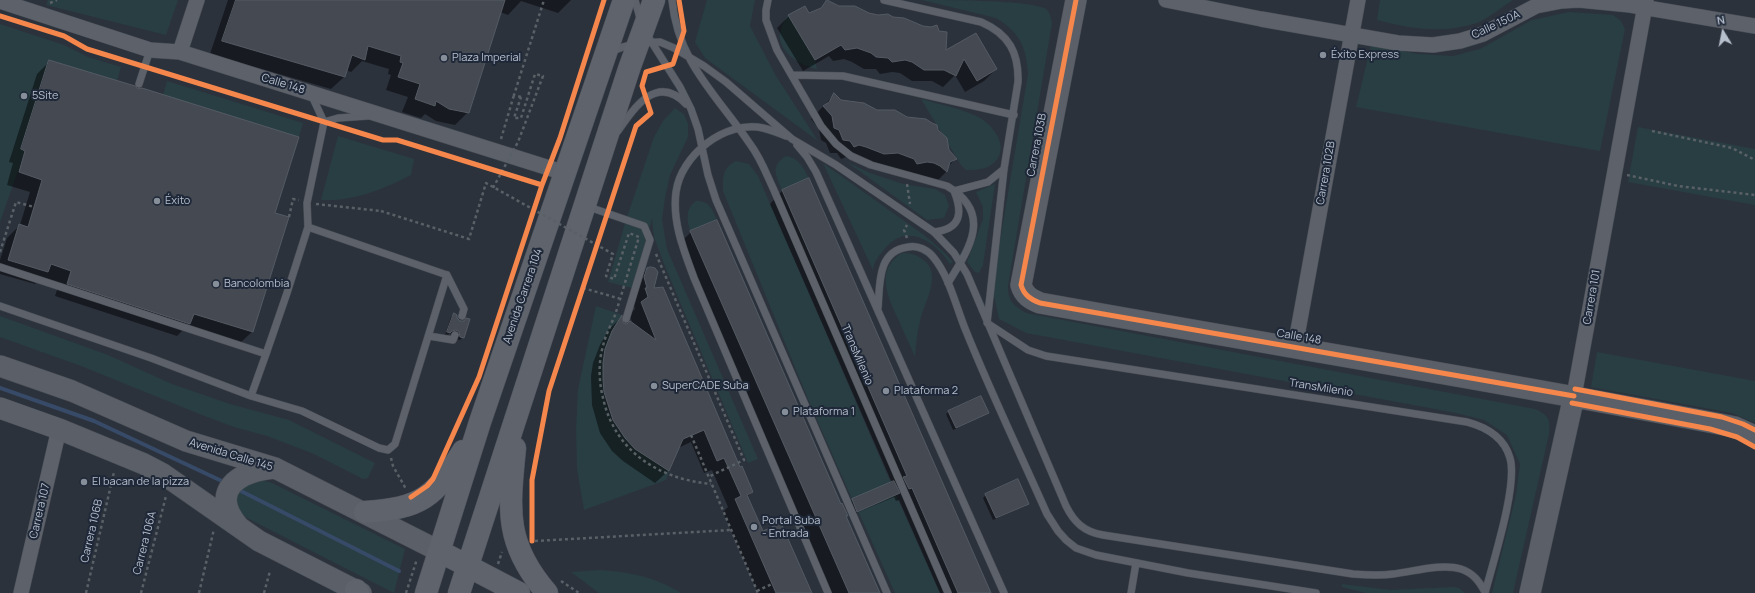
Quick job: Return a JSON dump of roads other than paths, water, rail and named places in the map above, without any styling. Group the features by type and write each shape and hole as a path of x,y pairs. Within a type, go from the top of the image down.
{"main road":[{"name":"Avenida Carrera 104","path":"426,593 480,422 624,0"},
{"path":"459,593 585,206 645,38 654,0"},
{"path":"519,405 510,497 511,519 517,546 524,561 530,572 547,593"},
{"path":"365,512 403,508 416,503 436,488 448,474 480,422"},
{"name":"Avenida Calle 145","path":"439,551 519,593"}],"street":[{"path":"180,52 197,0"},
{"name":"Carrera 103B","path":"1024,293 1021,285 1022,276 1076,0"},
{"name":"Calle 150A","path":"1166,0 1261,19 1398,42 1433,45 1460,41 1483,34 1536,6 1547,3 1579,0 1645,3 1755,26"},
{"name":"Carrera 102B","path":"1295,347 1358,0"},
{"name":"Calle 148","path":"0,1 150,50 180,52 310,92 496,153 565,173"},
{"name":"Carrera 101","path":"1530,593 1574,396 1645,3"},
{"name":"Calle 148","path":"1024,293 1031,300 1040,303 1574,396 1735,427 1755,436"},
{"name":"Avenida Calle 145","path":"0,366 72,391 186,441 275,468 365,512 439,551"},
{"path":"0,408 59,429 163,474 242,530 275,550 359,592"},
{"name":"Carrera 107","path":"21,593 59,429"},
{"path":"242,530 232,519 228,511 226,502 231,487 256,470 275,468"}],"lane":[{"path":"635,0 645,38 680,88 691,109 703,147 708,175 721,212 887,593"},
{"name":"TransMilenio","path":"672,0 676,27 686,54 711,92 752,145 948,593"},
{"path":"768,0 766,20 777,50 827,134 851,156 871,165 937,183 954,191 970,207 974,217 972,237 960,263 948,283"},
{"name":"TransMilenio","path":"884,0 982,22 993,27 1002,35 1011,46 1016,56 1019,69 1014,115 1004,170 987,323"},
{"path":"605,58 615,50 645,38"},
{"name":"TransMilenio","path":"645,38 665,43 686,54 726,82 792,139 807,157 816,172 1004,593"},
{"path":"139,84 150,50"},
{"path":"792,75 843,76 1014,115"},
{"path":"251,396 288,293 308,227 307,203 324,122 310,92"},
{"path":"604,151 635,108 652,94 662,92 671,93 681,99 691,109"},
{"path":"324,122 356,116 381,116"},
{"name":"TransMilenio","path":"828,593 683,250 676,209 676,192 680,178 686,166 703,147 713,139 739,128 762,128 792,139 836,165 934,232 954,253 987,323 1071,517 1085,530 1103,535 1372,576 1451,568 1469,573 1479,582 1485,592"},
{"path":"954,191 988,182 1004,170"},
{"path":"934,232 944,231 951,227 956,221 960,209 954,191"},
{"path":"585,206 644,226 650,240 626,319"},
{"path":"308,227 447,276 464,309 462,316"},
{"name":"TransMilenio","path":"878,310 881,270 884,261 889,255 900,248 916,247 930,253 948,283 966,331 1052,524 1066,540 1085,552 1096,556 1316,593"},
{"path":"0,267 266,354"},
{"path":"0,306 151,358 251,396 302,410 379,448 388,450 395,444 447,276"},
{"name":"TransMilenio","path":"987,323 1028,350 1046,356 1480,425 1500,439 1510,457 1512,468 1511,482 1503,521 1485,592"},
{"path":"429,336 454,340 455,335"},
{"path":"1131,593 1136,563"}],"waterway":[{"path":"0,388 94,421 226,483"},
{"path":"237,489 399,571"}],"place":[{"name":"Éxito Express","path":"1323,55"},
{"name":"Plaza Imperial","path":"444,58"},
{"name":"5Site","path":"24,96"},
{"name":"Éxito","path":"157,201"},
{"name":"Bancolombia","path":"216,284"},
{"name":"SuperCADE Suba","path":"654,386"},
{"name":"Plataforma 2","path":"886,391"},
{"name":"Plataforma 1","path":"785,412"},
{"name":"El bacan de la pizza","path":"84,482"},
{"name":"Portal Suba - Entrada","path":"754,527"}]}
